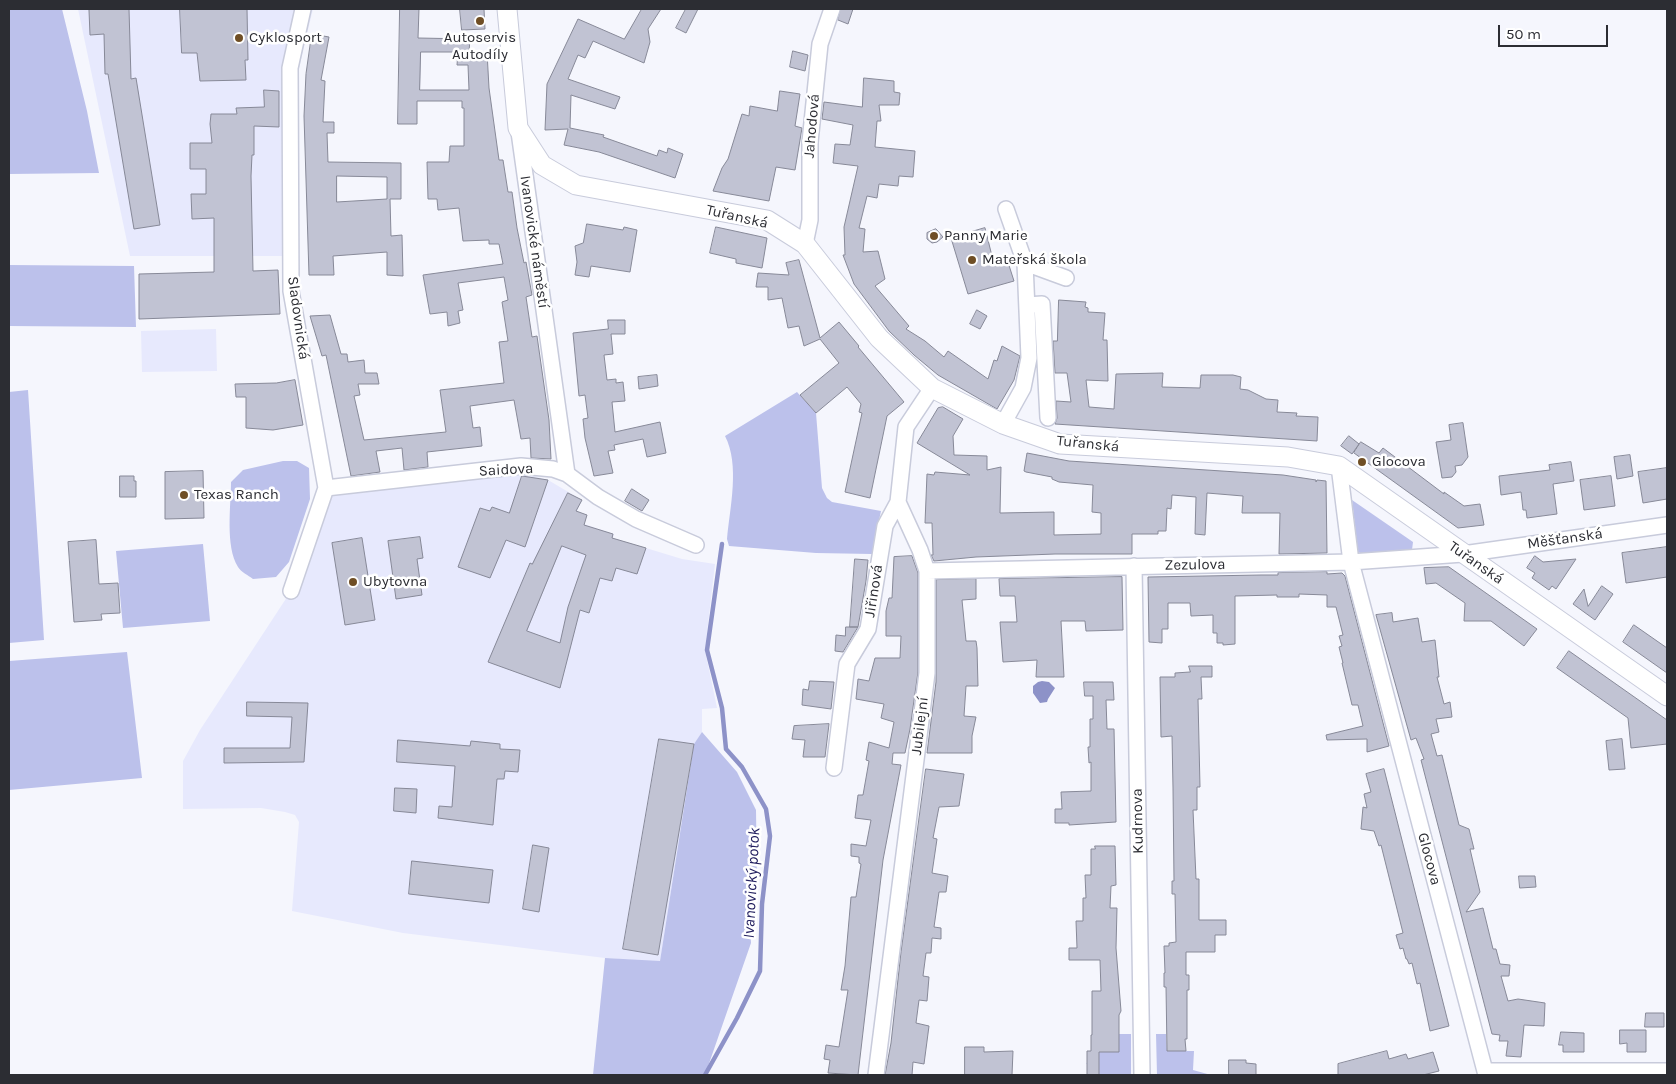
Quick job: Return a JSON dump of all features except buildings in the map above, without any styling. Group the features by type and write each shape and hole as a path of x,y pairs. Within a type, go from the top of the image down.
{"main road":[{"name":"Ivanovické náměstí","path":"507,9 518,128"},
{"name":"Tuřanská","path":"518,128 542,165 576,185 767,220 805,244 879,338 932,388 1003,424 1060,444 1288,457 1339,466 1667,696"}],"street":[{"name":"Sladovnická","path":"291,591 326,488 291,291 290,68 303,9"},
{"name":"Jahodová","path":"805,244 810,220 810,142 820,44 832,9"},
{"name":"Ivanovické náměstí","path":"518,128 567,474"},
{"path":"1003,424 1023,388 1029,358 1025,263 1006,209"},
{"path":"1025,263 1066,278"},
{"path":"1027,304 1042,304 1048,418"},
{"path":"898,502 906,427 932,388"},
{"name":"Saidova","path":"326,488 521,466 553,469 567,474 598,498 636,519 696,545"},
{"name":"Glocova","path":"1339,466 1351,562 1486,1073"},
{"name":"Jubilejní","path":"876,1075 927,673 927,571 920,550 898,502"},
{"name":"Jiřinová","path":"834,768 847,664 868,629 885,526 898,502"},
{"name":"Měšťanská","path":"1464,554 1667,525"},
{"name":"Zezulova","path":"927,571 1351,562 1464,554"},
{"name":"Kudrnova","path":"1134,566 1142,1075"},
{"path":"1486,1073 1667,1071"}],"shaded area":[{"path":"9,9 62,9 87,111 99,173 9,174"},
{"path":"78,9 313,9 299,68 298,256 130,256"},
{"path":"9,265 134,266 136,327 9,326"},
{"path":"216,329 217,371 142,372 141,331"},
{"path":"28,390 44,640 9,643 9,392"},
{"path":"797,392 816,413 822,488 827,498 832,502 881,511 872,554 816,553 729,546 727,539 733,473 730,447 725,436"},
{"path":"283,461 297,461 309,468 310,499 289,562 276,577 253,579 238,567 231,548 231,482 243,470"},
{"path":"523,473 548,480 582,500 577,511 587,515 584,524 614,534 613,538 682,559 715,564 705,650 717,708 702,709 702,732 694,745 660,962 605,958 403,933 292,911 299,822 295,815 261,808 183,809 183,761 200,730 291,591 331,492"},
{"path":"1352,500 1413,542 1412,550 1358,552"},
{"path":"203,544 210,621 123,628 116,551"},
{"path":"127,652 142,778 9,790 9,661"},
{"path":"1042,681 1049,682 1055,688 1047,702 1040,703 1033,693 1033,686"},
{"path":"702,732 737,772 756,810 757,880 749,914 751,943 705,1075 593,1075 605,958 660,961 694,744"},
{"path":"1119,1034 1131,1034 1131,1075 1100,1075 1086,1063 1099,1062 1099,1052 1119,1052"},
{"path":"1156,1034 1166,1034 1167,1051 1194,1051 1193,1070 1211,1075 1157,1075"}],"waterway":[{"name":"Ivanovický potok","path":"705,1075 737,1018 760,971 762,904 770,836 766,809 742,767 726,749 722,708 707,650 722,544"}],"place":[{"name":"Autoservis Autodíly","path":"480,21"},
{"name":"Cyklosport","path":"239,38"},
{"name":"Panny Marie","path":"934,236"},
{"name":"Mateřská škola","path":"972,260"},
{"name":"Glocova","path":"1362,462"},
{"name":"Texas Ranch","path":"184,495"},
{"name":"Ubytovna","path":"353,582"}]}
